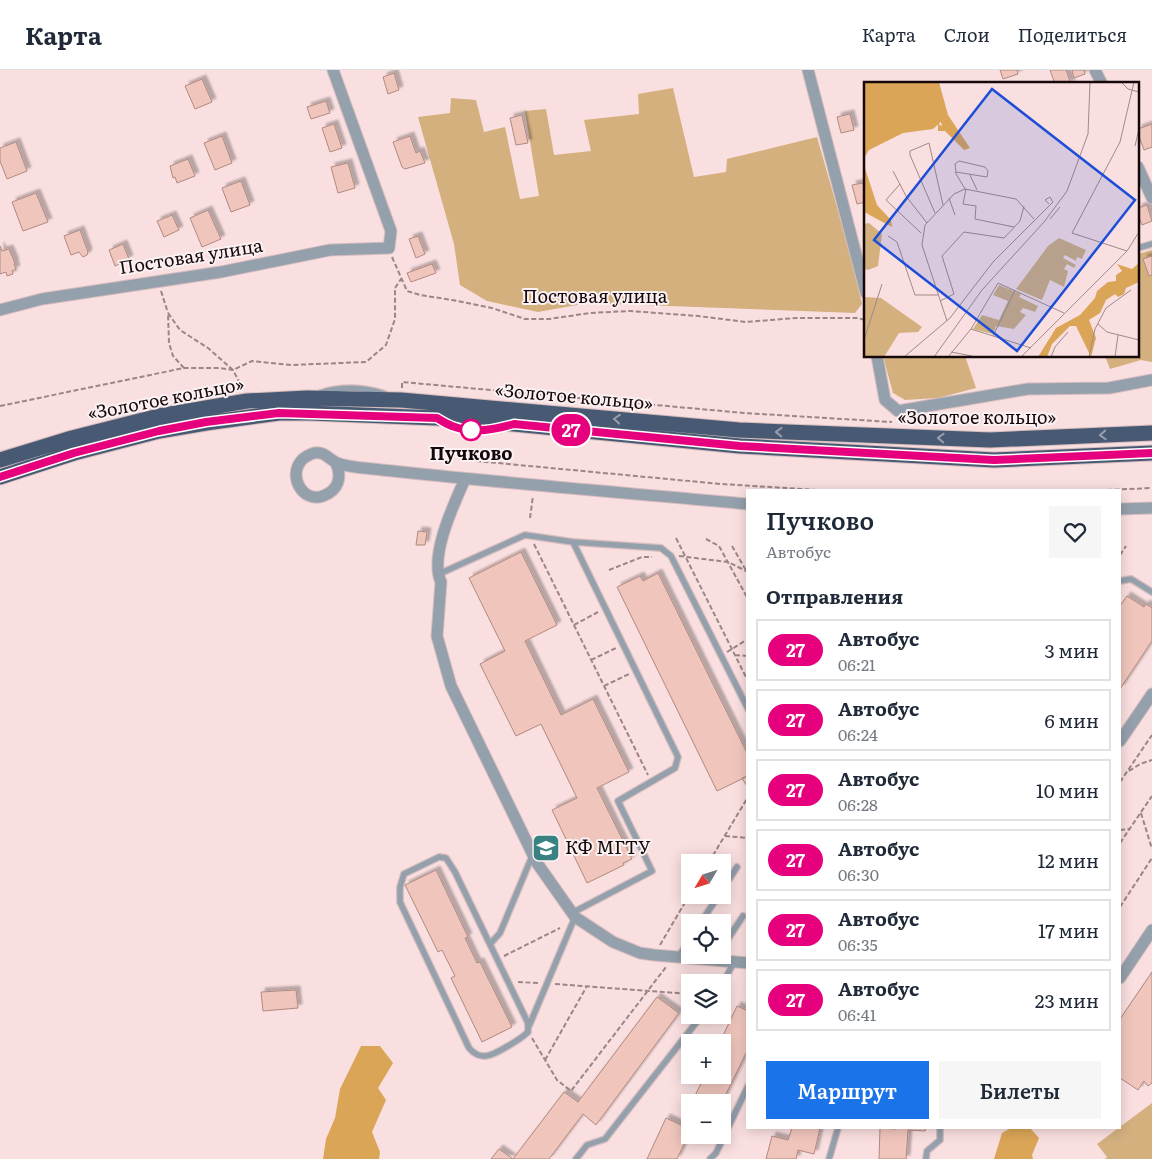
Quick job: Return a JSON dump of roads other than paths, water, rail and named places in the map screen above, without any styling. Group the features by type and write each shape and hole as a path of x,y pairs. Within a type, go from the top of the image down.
{"highway":[{"name":"«Золотое кольцо»","path":"0,460 72,438 159,416 247,401 307,398 401,396 738,430 990,440 1152,433"},
{"name":"«Золотое кольцо»","path":"0,477 74,453 159,431 206,422 279,413 437,418 740,446 994,460 1152,454"}],"street":[{"name":"Постовая улица","path":"0,310 42,299 221,272 330,250 388,248 391,231 333,70"},
{"path":"808,70 864,285"},
{"path":"1096,70 1101,82"},
{"path":"1140,171 1152,198"},
{"path":"877,358 885,400 898,411 1028,389 1109,388 1152,380"},
{"path":"339,483 340,472 336,463 326,454 313,453 301,459 295,471 297,484 306,494 318,498 331,493 357,467"},
{"path":"336,463 465,479 746,504"},
{"path":"465,479 444,530 439,552 437,574 441,582 437,636 451,686 533,854 573,918 613,942 640,953 676,958 746,963"},
{"path":"1121,509 1152,508"},
{"path":"1121,740 1152,694"},
{"path":"1121,976 1152,930"}],"lane":[{"path":"437,574 525,534 573,542 661,548 671,556 746,705"},
{"path":"528,1030 528,1023 508,981 456,872 446,858 432,859 404,874 400,886 400,902 468,1048 476,1055 492,1056 519,1040 528,1030 573,918 652,871 618,801 676,768 678,757 573,542"},
{"path":"1121,580 1131,579 1152,592"},
{"path":"490,944 500,933 533,854"},
{"path":"731,877 737,868"},
{"path":"731,934 743,916"},
{"path":"676,958 681,951"},
{"path":"728,974 734,962"},
{"path":"576,1159 588,1145 605,1139 695,1024"},
{"path":"710,1159 716,1153 746,1090"},
{"path":"830,1159 838,1129"},
{"path":"926,1159 927,1151 940,1140 940,1129"}],"place":[{"name":"Пучково","path":"471,430"},
{"name":"КФ МГТУ","path":"546,848"}]}
